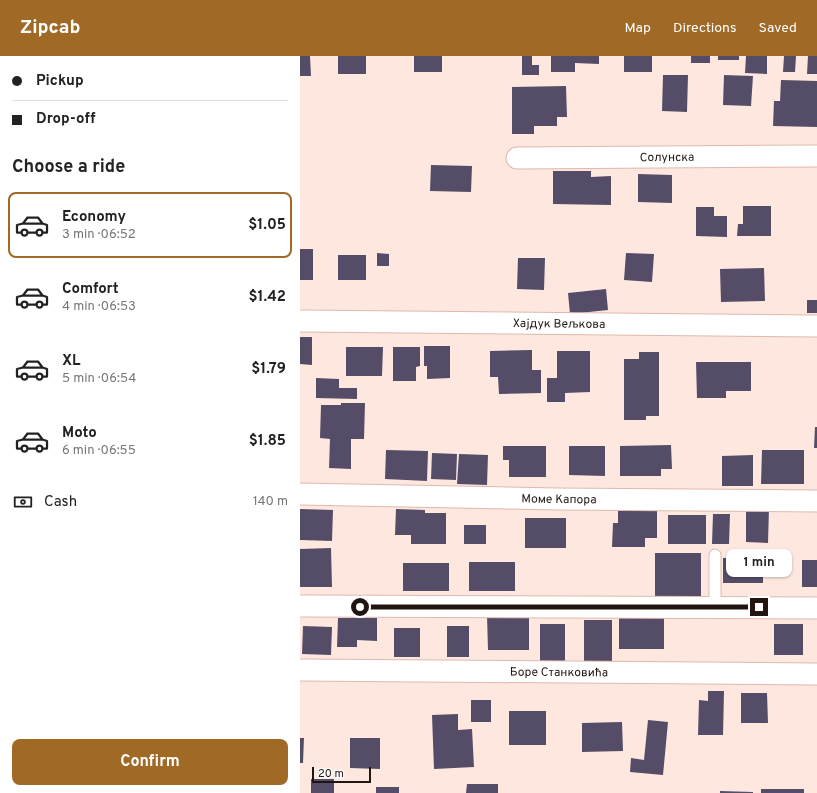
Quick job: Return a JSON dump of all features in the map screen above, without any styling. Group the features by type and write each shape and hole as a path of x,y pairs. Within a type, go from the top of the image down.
{"street":[{"name":"Солунска","path":"517,158 817,156"},
{"name":"Хајдук Вељкова","path":"300,321 817,326"},
{"name":"Моме Капора","path":"300,494 556,499 817,501"},
{"path":"300,606 817,608"},
{"name":"Боре Станковића","path":"300,670 817,674"}],"lane":[{"path":"715,555 715,607"}],"building":[{"path":"300,56 310,56 311,76 300,76"},
{"path":"338,56 366,56 366,74 338,74"},
{"path":"414,56 442,56 442,72 414,72"},
{"path":"522,56 532,56 532,65 539,65 539,75 522,75"},
{"path":"551,56 599,56 599,64 575,63 575,72 551,72"},
{"path":"624,56 652,56 652,72 624,72"},
{"path":"691,56 710,56 710,63 691,63"},
{"path":"718,56 739,56 739,60 718,60"},
{"path":"746,56 767,56 767,74 745,73"},
{"path":"784,56 796,56 795,72 783,72"},
{"path":"808,56 817,56 817,74 807,74"},
{"path":"663,75 688,75 687,112 662,111"},
{"path":"724,75 753,76 751,106 723,105"},
{"path":"781,80 817,81 817,127 773,126 774,101 780,101"},
{"path":"566,86 567,117 557,117 557,126 534,126 534,134 512,134 512,87"},
{"path":"431,165 472,166 471,192 430,191"},
{"path":"553,171 591,171 591,177 611,176 611,205 553,204"},
{"path":"638,174 672,175 672,203 638,202"},
{"path":"743,206 771,206 771,236 737,236 738,224 743,224"},
{"path":"696,207 714,207 714,216 727,216 727,237 696,236"},
{"path":"300,249 313,249 313,280 300,280"},
{"path":"377,253 389,254 389,266 377,266"},
{"path":"626,253 654,254 652,282 624,280"},
{"path":"338,255 366,255 366,280 338,280"},
{"path":"518,258 545,258 544,290 517,289"},
{"path":"764,268 765,301 721,302 720,269"},
{"path":"606,289 608,310 570,314 568,293"},
{"path":"807,300 817,300 817,313 807,313"},
{"path":"300,337 312,337 312,365 300,364"},
{"path":"424,346 450,346 450,378 427,379 427,366 424,366"},
{"path":"346,347 383,347 382,376 346,376"},
{"path":"393,347 420,347 420,366 416,367 416,381 393,381"},
{"path":"532,350 532,370 541,370 541,393 499,394 498,377 490,377 490,351"},
{"path":"557,351 590,351 590,392 565,393 565,402 547,402 547,378 557,378"},
{"path":"639,352 659,352 659,416 646,416 646,420 624,420 624,359 639,359"},
{"path":"696,362 751,362 751,391 726,391 726,398 697,398"},
{"path":"316,378 339,379 339,388 357,388 357,399 316,398"},
{"path":"341,403 365,403 364,439 351,439 351,469 329,468 330,439 320,438 321,405 341,405"},
{"path":"815,427 817,427 817,448 814,448"},
{"path":"671,445 672,469 661,469 661,476 620,476 620,446"},
{"path":"503,446 546,446 546,477 509,477 509,460 503,460"},
{"path":"569,446 605,446 605,476 569,475"},
{"path":"386,450 428,451 427,481 385,479"},
{"path":"762,450 804,450 804,484 761,484"},
{"path":"432,453 457,454 456,480 431,479"},
{"path":"459,454 488,455 487,485 457,484"},
{"path":"753,455 753,486 722,486 722,456"},
{"path":"746,507 769,508 768,543 746,542"},
{"path":"300,509 333,510 332,541 300,540"},
{"path":"396,509 425,510 425,513 446,513 446,544 411,544 411,535 395,535"},
{"path":"618,511 657,511 657,538 645,538 645,547 612,547 613,523 618,523"},
{"path":"713,514 730,514 729,544 712,544"},
{"path":"668,515 706,515 706,544 668,544"},
{"path":"525,518 566,518 566,548 525,548"},
{"path":"464,525 486,525 486,544 464,544"},
{"path":"331,548 332,587 300,587 300,549"},
{"path":"655,553 701,553 701,599 655,599"},
{"path":"763,557 763,583 723,583 723,558"},
{"path":"802,560 817,560 817,587 802,587"},
{"path":"469,562 515,562 515,591 469,591"},
{"path":"403,563 449,563 449,591 403,591"},
{"path":"487,615 529,615 529,650 488,650"},
{"path":"619,616 664,616 664,649 619,649"},
{"path":"338,618 377,618 377,641 357,640 357,647 337,647"},
{"path":"584,620 612,620 612,665 584,666"},
{"path":"540,624 565,624 565,664 540,663"},
{"path":"774,624 803,624 803,655 774,655"},
{"path":"303,626 332,627 331,655 302,654"},
{"path":"447,626 469,626 469,657 447,657"},
{"path":"394,628 420,628 420,657 394,657"},
{"path":"708,691 724,691 723,735 698,735 699,700 708,701"},
{"path":"741,693 767,693 768,723 741,723"},
{"path":"471,700 491,700 491,722 471,722"},
{"path":"509,711 546,711 546,745 509,745"},
{"path":"458,714 458,730 472,729 474,767 434,769 432,715"},
{"path":"648,720 668,722 663,775 630,772 631,758 644,760"},
{"path":"622,722 623,751 582,752 582,723"},
{"path":"300,738 304,738 303,763 300,763"},
{"path":"350,738 380,738 380,769 350,768"},
{"path":"311,779 334,779 334,793 311,793"},
{"path":"467,784 498,784 498,793 466,793"},
{"path":"376,787 399,787 399,793 376,793"},
{"path":"761,789 804,789 804,793 761,793"},
{"path":"720,791 753,792 753,793 720,793"}],"route":[{"path":"360,607 759,607"}]}
